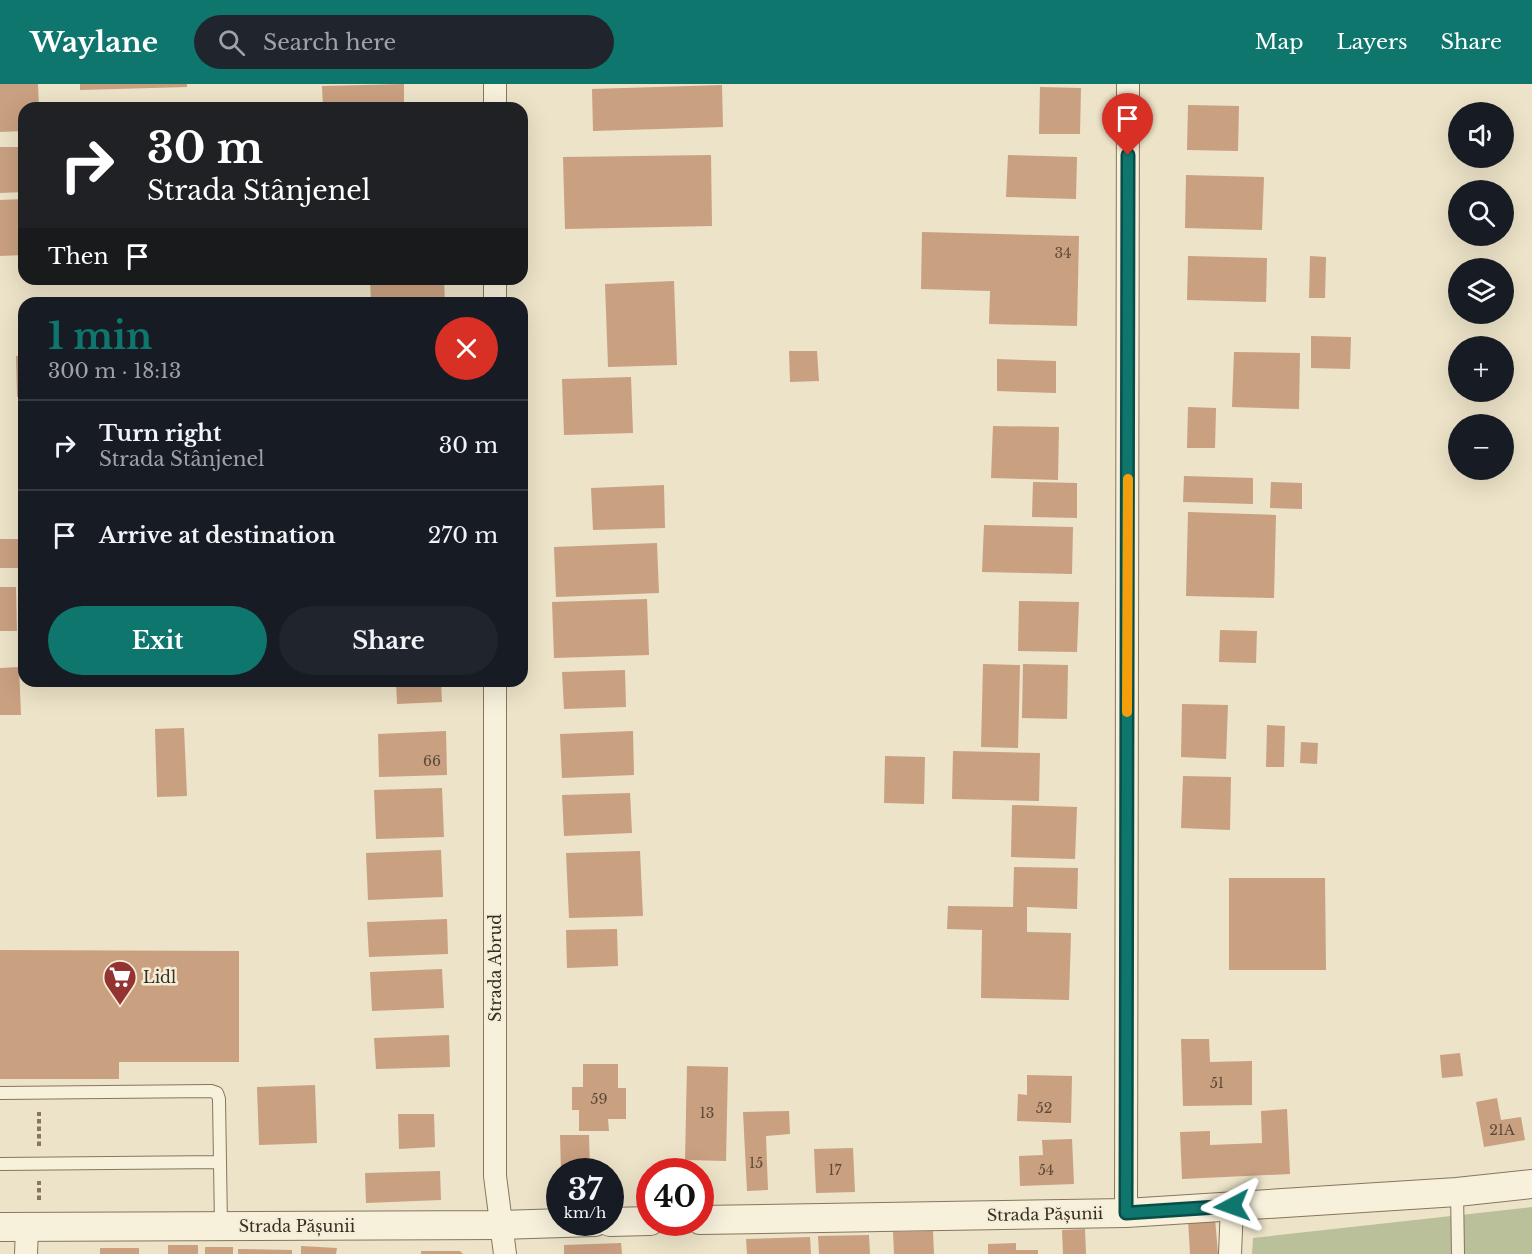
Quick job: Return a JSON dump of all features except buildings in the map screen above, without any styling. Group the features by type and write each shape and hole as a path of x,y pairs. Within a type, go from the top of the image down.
{"street":[{"path":"495,84 495,102"},
{"path":"1126,1213 1128,84"},
{"name":"Strada Abrud","path":"495,687 495,1176 505,1254"},
{"name":"Strada Pășunii","path":"714,1220 1126,1213 1457,1192 1532,1184"},
{"path":"1230,1254 1232,1206"},
{"name":"Strada Pășunii","path":"18,1236 221,1226 546,1224"}],"lane":[{"path":"0,1093 211,1091 217,1093 219,1099 221,1226"},
{"path":"0,1164 220,1162"},
{"path":"1457,1192 1458,1254"}],"green space":[{"path":"1532,1207 1532,1254 1252,1254 1253,1238"}],"slow traffic":[{"path":"1127,712 1128,479"}],"place":[{"name":"Lidl","path":"120,1006"}],"route":[{"path":"1128,155 1126,1213 1232,1206"}]}
